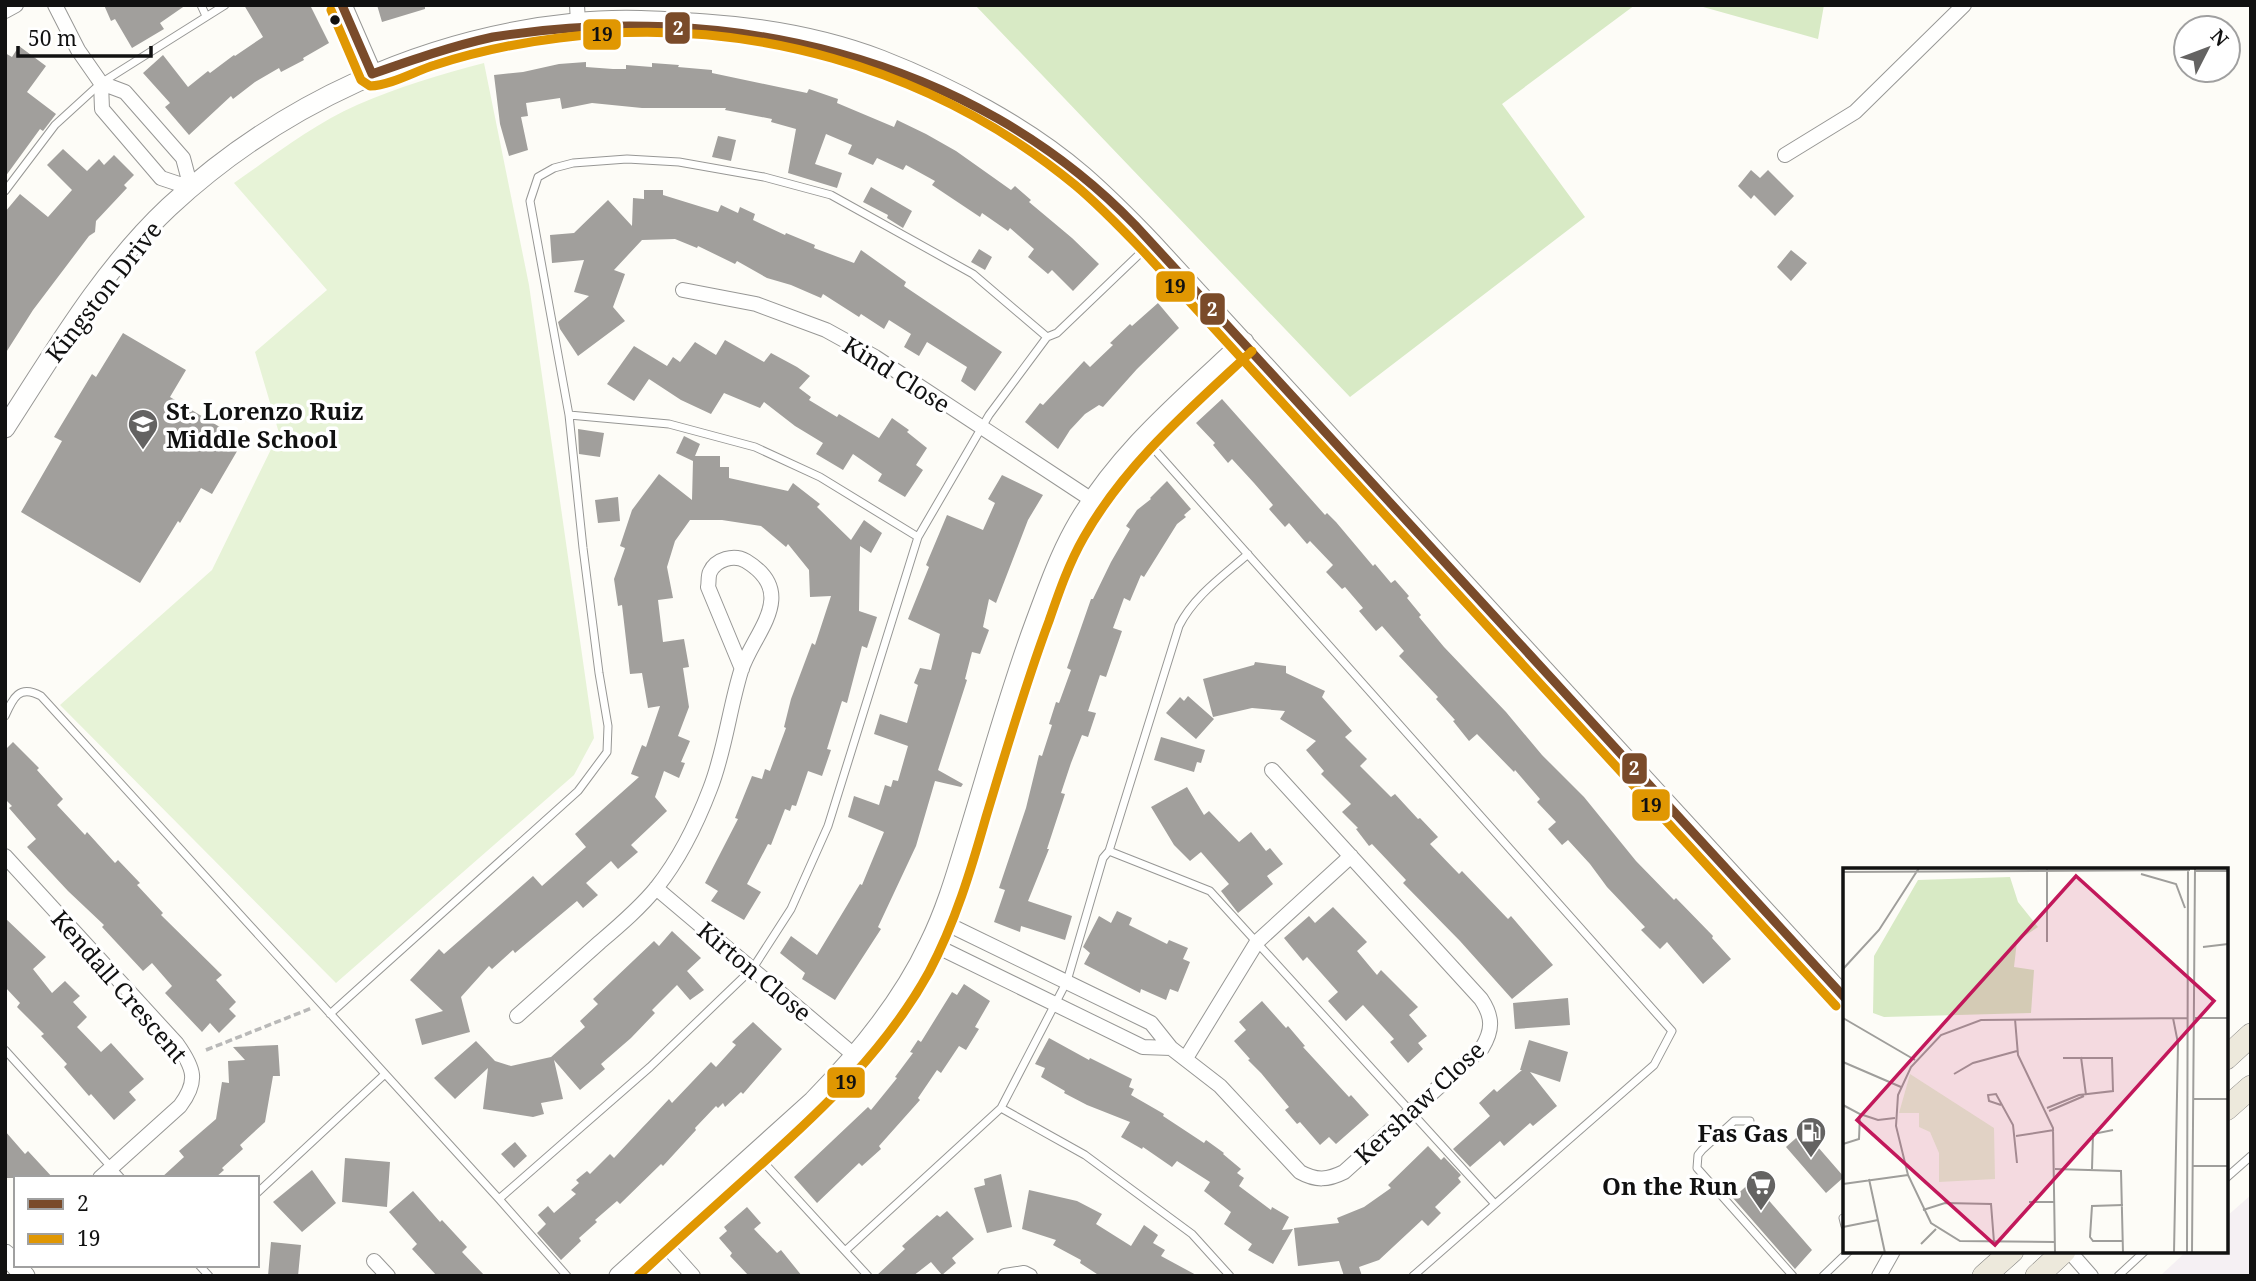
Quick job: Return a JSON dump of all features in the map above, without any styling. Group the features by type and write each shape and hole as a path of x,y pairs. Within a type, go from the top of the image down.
{"main road":[{"path":"2228,1056 2251,1035"},
{"path":"2228,1106 2251,1087"},
{"path":"1984,1276 2010,1253"},
{"path":"2037,1276 2065,1253"}],"street":[{"path":"5,11 16,5"},
{"path":"55,5 78,50 100,83 102,109 161,178 191,188"},
{"path":"342,5 372,75"},
{"path":"1785,155 1855,112 1964,5"},
{"name":"Kingston Drive","path":"5,428 85,306 150,226 191,188 246,146 284,121 372,75 419,57 577,14 764,29 878,59 976,105 1032,138 1081,174 1152,243 1244,342 1843,996"},
{"path":"100,83 124,92 183,158 191,188"},
{"name":"Kind Close","path":"683,290 756,304 826,330 875,358 1092,500"},
{"path":"619,1276 813,1101 854,1055 904,987 930,943 950,892 1025,651 1066,546 1092,500 1143,437 1244,342"},
{"path":"517,1016 626,919 656,888 683,847 704,804 719,761 742,669 766,623 772,593 767,579 745,559 730,558 717,562 709,573 708,587 742,669"},
{"name":"Kershaw Close","path":"939,920 1151,1023 1171,1048 1220,1086 1300,1172 1321,1180 1333,1178 1344,1172 1482,1048 1489,1037 1492,1024 1489,1011 1481,999 1272,770"},
{"name":"Kendall Crescent","path":"5,856 177,1044 192,1071 188,1095 180,1106 116,1172"},
{"path":"1186,1058 1256,942 1351,856"},
{"name":"Kirton Close","path":"656,888 854,1055"},
{"name":"Kershaw Close","path":"930,943 1143,1047 1171,1048"},
{"path":"660,1239 693,1276"},
{"path":"1879,1276 1892,1253"},
{"path":"2069,1253 2091,1276"},
{"path":"374,1261 387,1276"},
{"path":"1004,1276 1024,1273 1030,1276"}],"lane":[{"path":"201,5 206,16"},
{"path":"5,191 55,125 100,83 225,5"},
{"path":"330,1014 578,791 607,752 608,726 597,661 569,415 530,201 538,177 554,168 573,163 627,159 679,162 764,177 831,195 973,274 1047,337"},
{"path":"499,1199 650,1067 752,968 791,909 828,826 918,537 981,427 1047,337 1057,332 1152,243"},
{"path":"569,415 669,424 755,447 820,477 918,537"},
{"path":"1143,437 1672,1031 1654,1065 1413,1276"},
{"path":"845,1251 1001,1108 1067,981 1103,858 1109,851 1179,626 1196,600 1248,554"},
{"path":"5,716 12,702 22,692 27,690 41,696 567,1276"},
{"path":"1109,851 1210,891 1494,1203"},
{"path":"5,1050 116,1172"},
{"path":"259,1192 385,1074"},
{"path":"1001,1108 1085,1155 1192,1234 1230,1276"},
{"path":"1749,1121 1734,1121 1698,1155 1697,1168 1793,1276"},
{"path":"755,1153 868,1276"},
{"path":"2228,1176 2251,1156"},
{"path":"1823,1276 1847,1253"},
{"path":"2118,1276 2143,1253"}],"path":[{"path":"206,1050 321,1004"}],"shaded area":[{"path":"2251,1195 2251,1276 2160,1276 2185,1253 2228,1253 2228,1215"}],"green space":[{"path":"975,5 1635,5 1502,104 1585,217 1350,397"},
{"path":"1696,5 1824,5 1818,39"},
{"path":"484,63 529,285 594,738 574,775 336,983 60,705 212,570 279,433 255,352 327,290 234,183 309,131 357,105 420,81"}],"building":[{"path":"104,5 186,5 160,23 164,29 132,48 115,19 111,21"},
{"path":"244,5 310,5 329,43 303,58 304,60 281,72 279,68 255,82 233,99 231,96 189,135 165,107 170,103 143,73 163,55 188,87 208,71 210,73 263,37"},
{"path":"377,5 425,5 425,9 382,22"},
{"path":"19,46 46,66 27,92 56,114 43,131 40,129 5,177 5,53 12,57"},
{"path":"586,62 586,67 613,69 626,69 626,65 652,67 652,63 712,70 712,73 807,93 809,89 838,99 837,103 894,127 897,120 956,151 1011,190 1015,186 1031,200 1029,202 1099,264 1073,291 1052,270 1048,274 1028,257 1034,249 1010,228 1008,231 982,213 980,217 932,185 935,181 906,165 903,170 877,158 873,165 848,154 852,145 826,134 815,164 842,173 837,188 788,173 796,129 771,122 772,119 725,110 726,108 642,108 592,103 562,109 560,98 526,103 528,116 521,117 528,150 509,156 500,124 494,75"},
{"path":"718,136 736,140 731,161 712,157"},
{"path":"63,149 87,171 99,159 104,165 114,155 134,175 124,185 127,188 96,221 95,232 89,236 33,310 5,354 5,212 20,194 48,217 72,190 47,165"},
{"path":"1751,170 1760,178 1768,170 1794,196 1775,216 1754,195 1751,199 1738,186"},
{"path":"871,187 912,211 903,228 887,218 888,215 863,202"},
{"path":"644,190 663,190 663,195 718,212 721,205 738,213 740,207 755,214 753,220 854,263 861,250 906,282 904,286 1002,352 975,391 961,381 967,367 927,342 919,356 904,347 911,334 889,320 884,329 823,294 821,298 767,278 737,261 735,264 698,246 697,248 675,239 642,240 614,270 625,274 613,307 625,321 578,356 558,322 589,296 574,292 584,260 552,263 550,235 574,233 608,200 632,226 633,198 644,199"},
{"path":"979,249 992,257 985,270 971,262"},
{"path":"1791,250 1807,263 1791,281 1777,267"},
{"path":"1158,303 1179,328 1103,407 1099,405 1085,414 1070,430 1058,449 1025,422 1040,403 1043,405 1084,361 1090,367 1130,324 1132,326"},
{"path":"123,333 186,370 170,397 243,441 212,494 201,488 140,583 21,512 62,441 54,437 92,374 96,377"},
{"path":"725,340 764,362 771,353 797,367 810,376 799,388 811,397 809,400 879,438 892,418 909,430 907,432 927,448 916,465 923,470 905,497 878,481 882,474 853,454 843,470 816,454 823,443 764,402 760,408 724,393 711,414 681,400 649,379 634,401 607,384 634,346 667,366 673,357 680,362 695,342 716,355"},
{"path":"1222,399 1373,566 1375,564 1391,583 1395,580 1409,596 1407,598 1421,615 1419,617 1444,647 1584,797 1636,861 1713,936 1731,959 1703,984 1667,942 1660,949 1641,930 1645,927 1568,840 1562,845 1548,829 1556,822 1537,802 1540,799 1515,770 1514,772 1477,734 1469,741 1436,699 1438,697 1399,656 1404,651 1382,626 1376,631 1359,611 1363,608 1345,587 1342,589 1326,572 1333,565 1310,541 1307,544 1289,523 1285,527 1269,509 1273,505 1254,483 1232,459 1228,463 1213,445 1215,443 1196,423"},
{"path":"578,429 604,433 600,457 579,454"},
{"path":"684,436 700,444 695,456 720,456 720,467 729,467 729,478 788,491 793,483 820,504 817,507 851,540 864,520 882,533 871,553 860,546 859,611 877,617 867,648 862,646 847,703 842,701 827,749 831,750 822,776 808,771 796,806 792,805 790,811 785,809 771,845 768,844 747,884 761,892 744,920 711,901 718,891 705,883 738,819 735,818 752,776 762,779 765,769 770,771 786,728 784,727 791,699 812,643 815,645 831,596 810,597 809,570 788,544 786,547 761,526 722,520 690,520 675,541 667,567 673,598 658,600 663,642 684,639 689,667 683,668 689,707 678,736 690,741 681,762 685,763 679,778 664,771 655,797 667,811 631,845 638,852 618,869 611,861 586,883 598,895 583,908 577,901 515,953 513,950 492,969 489,966 461,997 470,1032 422,1045 415,1019 443,1011 410,980 439,949 444,954 533,876 542,886 586,847 575,834 639,777 631,774 642,745 646,747 660,706 648,708 642,673 630,674 622,605 618,606 614,579 625,548 620,546 632,510 659,474 692,500 693,461 676,453"},
{"path":"1002,475 1043,495 1028,520 996,603 989,599 983,627 989,630 980,654 972,652 965,679 967,680 938,770 963,784 961,787 935,781 916,846 878,927 881,929 835,1000 802,979 805,973 780,953 791,936 817,955 860,884 862,885 884,832 848,817 854,796 879,805 885,785 891,787 893,780 898,781 908,746 874,734 880,714 907,723 918,685 914,683 920,668 931,670 940,634 908,619 929,567 926,565 947,515 983,530 995,503 988,499"},
{"path":"1167,481 1191,509 1177,524 1144,577 1141,575 1130,601 1124,598 1113,628 1122,631 1106,677 1100,675 1088,711 1096,713 1088,737 1082,735 1071,763 1061,793 1065,794 1049,849 1028,901 1072,916 1065,940 1021,926 1020,932 994,922 1005,890 999,888 1026,808 1039,755 1042,756 1052,725 1049,724 1056,702 1059,703 1071,670 1067,668 1091,599 1130,529 1126,526 1137,510"},
{"path":"618,497 620,521 598,523 595,500"},
{"path":"1255,662 1286,666 1286,673 1325,691 1322,697 1352,731 1345,737 1367,759 1360,766 1391,797 1395,794 1418,819 1420,818 1438,837 1430,844 1459,874 1462,871 1508,919 1511,916 1553,965 1512,999 1403,883 1406,880 1372,844 1369,846 1356,829 1358,828 1342,812 1351,804 1321,774 1324,771 1306,750 1316,741 1280,719 1285,711 1252,708 1213,717 1203,679 1254,665"},
{"path":"1188,696 1214,719 1196,739 1166,713 1180,697 1184,701"},
{"path":"1161,737 1205,750 1201,763 1197,762 1194,772 1154,760"},
{"path":"13,742 39,768 37,770 63,799 57,805 85,835 87,832 115,863 118,860 140,883 137,885 163,913 161,915 222,975 216,980 236,1002 229,1009 236,1016 219,1033 210,1023 202,1032 165,993 172,986 152,963 143,971 102,927 104,925 27,847 36,839 9,808 12,806 5,799 5,750"},
{"path":"1187,787 1204,815 1209,811 1239,842 1251,832 1266,851 1270,848 1283,864 1267,876 1273,884 1238,913 1221,891 1229,884 1201,852 1190,861 1174,845 1151,807"},
{"path":"1333,907 1367,942 1357,951 1377,975 1381,970 1418,1007 1409,1015 1427,1036 1418,1043 1423,1049 1408,1063 1390,1042 1394,1039 1363,1005 1346,1021 1328,1001 1338,992 1307,957 1303,961 1284,938 1309,916 1315,923"},
{"path":"1117,911 1132,918 1129,925 1167,944 1169,940 1188,948 1183,959 1190,962 1178,992 1170,989 1166,1000 1141,989 1140,993 1084,964 1090,953 1083,947 1099,916 1111,923"},
{"path":"5,918 46,957 33,969 52,993 65,981 80,996 73,1002 87,1017 77,1027 101,1052 111,1043 144,1079 129,1092 136,1100 114,1120 64,1067 67,1064 41,1036 44,1034 17,1007 20,1003 5,987"},
{"path":"672,931 701,958 687,971 704,990 690,1000 677,985 652,1010 655,1013 631,1038 601,1064 605,1069 580,1090 554,1060 563,1099 541,1103 544,1114 533,1117 483,1109 488,1068 455,1099 434,1078 476,1041 495,1061 511,1066 551,1057 585,1027 580,1021 598,1004 593,999 654,941 659,946"},
{"path":"964,984 990,1001 975,1027 979,1029 966,1050 959,1046 941,1073 937,1070 918,1098 920,1100 879,1146 881,1149 862,1166 859,1163 817,1203 794,1177 868,1107 871,1110 897,1078 895,1077 913,1053 910,1052 918,1040 921,1042 952,992 957,995"},
{"path":"1568,998 1570,1025 1515,1029 1513,1003"},
{"path":"1262,1001 1286,1028 1288,1026 1305,1046 1303,1047 1349,1097 1351,1095 1369,1115 1336,1144 1329,1137 1320,1145 1300,1122 1297,1124 1285,1110 1289,1107 1234,1041 1246,1030 1239,1022"},
{"path":"753,1022 782,1049 743,1094 741,1092 725,1107 723,1103 718,1108 716,1106 663,1166 661,1164 620,1204 617,1201 595,1220 597,1222 579,1238 581,1241 561,1260 537,1233 546,1224 538,1215 548,1206 554,1213 576,1194 571,1190 579,1183 576,1180 587,1171 590,1174 610,1154 614,1158 669,1099 672,1103 711,1062 716,1067 736,1045 732,1042"},
{"path":"1049,1038 1132,1079 1129,1087 1134,1089 1131,1095 1224,1153 1241,1169 1237,1173 1244,1178 1239,1186 1271,1210 1272,1207 1289,1217 1282,1230 1293,1229 1273,1264 1248,1250 1252,1244 1224,1224 1231,1212 1204,1191 1210,1182 1177,1161 1172,1167 1143,1147 1142,1149 1121,1137 1130,1122 1087,1105 1041,1077 1045,1068 1035,1064"},
{"path":"1529,1040 1568,1052 1560,1082 1530,1072 1557,1106 1533,1126 1530,1123 1504,1146 1500,1141 1470,1167 1453,1149 1490,1116 1479,1103 1494,1089 1497,1092 1522,1070"},
{"path":"278,1045 280,1076 273,1076 265,1122 240,1145 243,1149 217,1176 163,1176 184,1157 179,1151 216,1119 222,1082 229,1083 228,1061 245,1060 233,1047"},
{"path":"5,1131 25,1154 28,1151 51,1176 5,1178"},
{"path":"1804,1131 1843,1178 1826,1193 1786,1147"},
{"path":"515,1142 527,1156 514,1168 501,1154"},
{"path":"1428,1146 1441,1160 1444,1157 1461,1175 1458,1178 1461,1182 1435,1207 1441,1213 1428,1226 1422,1220 1379,1260 1359,1267 1362,1276 1344,1276 1339,1261 1298,1266 1294,1228 1339,1223 1337,1218 1364,1207 1391,1188 1388,1185"},
{"path":"345,1158 390,1162 387,1207 342,1202"},
{"path":"312,1170 336,1203 302,1232 273,1202"},
{"path":"1001,1174 1012,1227 987,1233 974,1188 985,1185 984,1179"},
{"path":"1752,1181 1812,1250 1795,1269 1733,1198"},
{"path":"1029,1190 1077,1201 1102,1214 1096,1224 1131,1246 1144,1225 1158,1235 1153,1243 1165,1250 1161,1256 1198,1276 1100,1276 1080,1263 1081,1260 1053,1245 1056,1240 1022,1229"},
{"path":"413,1191 467,1247 462,1252 485,1276 437,1276 412,1249 417,1244 389,1212"},
{"path":"747,1207 761,1223 754,1229 777,1253 781,1250 802,1276 749,1276 730,1256 732,1253 719,1238 727,1231 724,1227"},
{"path":"947,1211 974,1239 952,1258 956,1263 942,1275 931,1262 913,1276 876,1276 905,1249 902,1246 937,1215 940,1217"},
{"path":"271,1242 301,1245 298,1276 268,1276"}],"transit line":[{"name":"2","path":"342,5 372,74"},
{"name":"19","path":"331,10 361,80 370,86 387,83 465,56 528,42 628,33 697,34 765,43 832,58 897,80 960,109 1019,144 1075,185 1143,251 1836,1006"},
{"name":"2","path":"372,74 493,37 580,27 667,27 754,35 839,53 920,81 998,119 1070,167 1135,225 1843,996"},
{"name":"19","path":"638,1276 781,1147 851,1078 912,1000 929,972 955,915 1032,669 1069,567 1079,547 1101,510 1140,461 1183,415 1252,351"}],"place":[{"name":"St. Lorenzo Ruiz Middle School","path":"143,451"},
{"name":"Fas Gas","path":"1811,1159"},
{"name":"On the Run","path":"1761,1212"}]}
